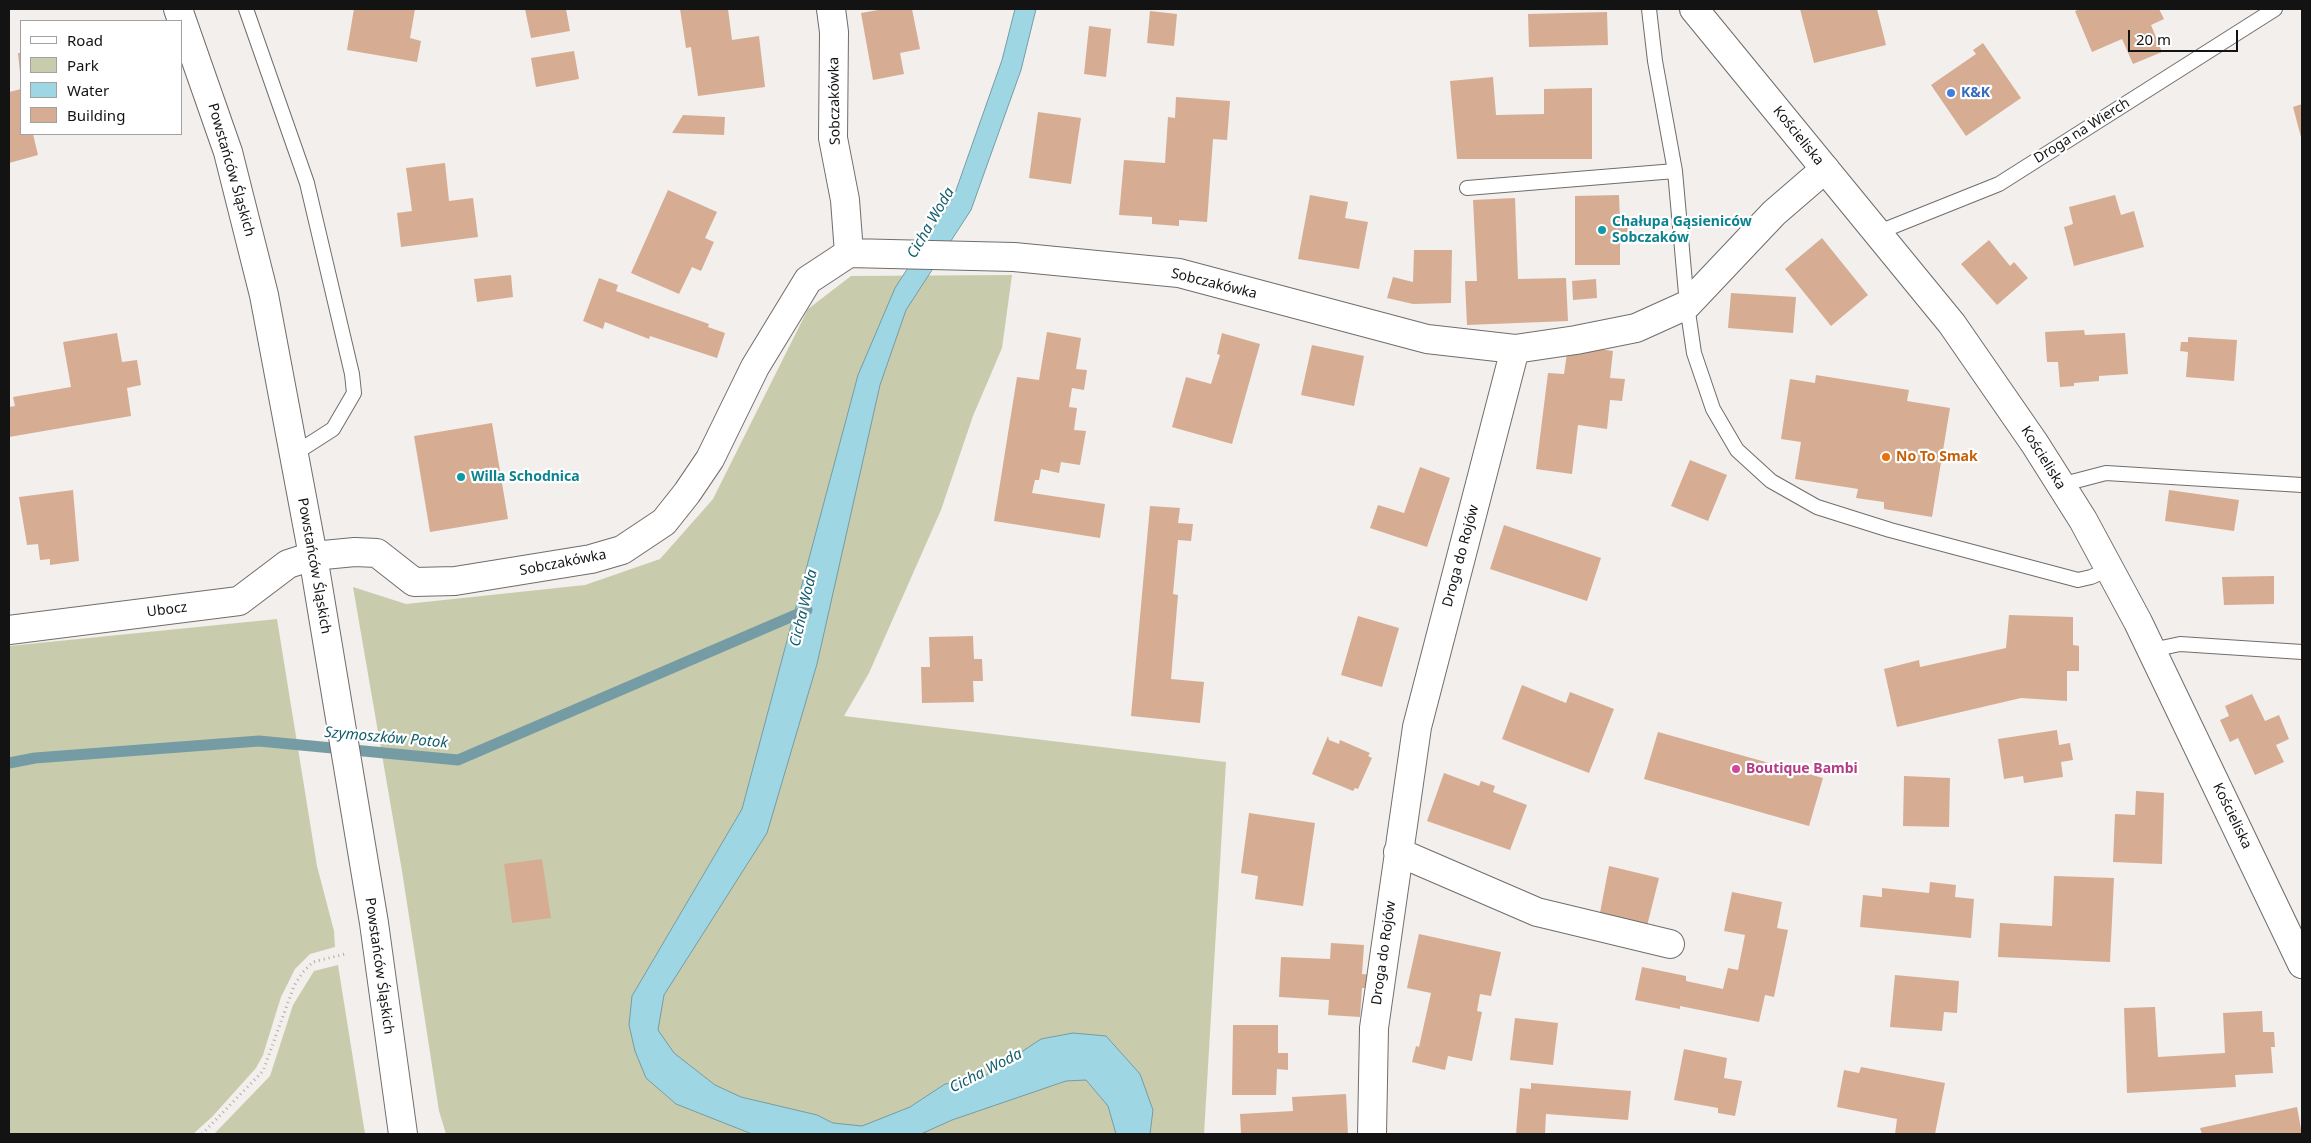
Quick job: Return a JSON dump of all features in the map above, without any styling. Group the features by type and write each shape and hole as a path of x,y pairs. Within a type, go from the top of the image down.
{"street":[{"name":"Sobczakówka","path":"831,9 834,32 833,138 845,200 848,253"},
{"name":"Kościeliska","path":"1694,9 1879,232 1957,331 2009,404 2110,569 2152,650 2302,964"},
{"name":"Powstańców Śląskich","path":"182,20 228,152 256,259 313,556 374,924 403,1134"},
{"path":"1515,349 1576,340 1636,328 1687,305 1774,213 1825,169"},
{"name":"Sobczakówka","path":"313,556 355,552 377,553 414,582 455,581 591,559 622,550 664,522 682,500 710,459 755,367 808,280 848,253 1014,256 1179,273 1427,340 1515,349"},
{"name":"Droga do Rojów","path":"1372,1134 1374,1028 1417,727 1515,349"},
{"name":"Ubocz","path":"9,630 239,601 288,564 313,556"},
{"path":"1398,852 1537,912 1670,944"}],"lane":[{"path":"246,9 307,183 352,374 354,393 332,429 294,454"},
{"path":"1649,9 1655,61 1675,171 1687,305 1694,353 1713,409 1737,450 1771,480 1816,508 1890,530 2078,580 2091,578 2110,569"},
{"name":"Droga na Wierch","path":"1879,232 1999,184 2275,9"},
{"path":"1467,188 1675,171"},
{"path":"2060,485 2106,473 2302,485"},
{"path":"2152,650 2180,644 2302,652"}],"path":[{"path":"202,1134 263,1071 294,986 304,972 313,962 338,956"}],"green space":[{"path":"1012,275 1002,348 973,416 941,510 869,673 844,716 1226,762 1204,1134 446,1134 439,1111 402,871 353,587 406,604 585,585 660,559 713,499 808,309 851,276"},
{"path":"277,619 317,866 334,931 335,947 310,954 295,969 281,997 263,1055 256,1068 212,1117 193,1134 9,1134 9,646"},
{"path":"338,965 365,1134 214,1134 270,1076 293,1005 314,971"}],"water":[{"name":"Cicha Woda","path":"1015,9 1036,9 1021,70 971,210 906,310 880,385 817,664 767,833 664,995 658,1030 674,1053 715,1085 741,1097 817,1115 833,1123 862,1126 910,1107 945,1084 979,1080 1041,1039 1073,1033 1106,1036 1140,1074 1153,1110 1150,1134 1116,1134 1108,1106 1086,1080 1066,1081 952,1120 921,1134 752,1134 676,1104 646,1078 635,1051 629,1025 632,996 742,809 858,375 895,288 954,196 1002,60"}],"building":[{"path":"354,9 415,9 410,38 421,41 417,62 347,50"},
{"path":"525,9 566,9 570,31 531,38"},
{"path":"680,9 728,9 732,40 759,36 765,87 698,96 691,47 686,48"},
{"path":"884,9 912,9 920,49 900,53 904,74 873,80 861,13"},
{"path":"1800,9 1877,9 1886,45 1814,63"},
{"path":"2081,9 2159,9 2164,19 2151,25 2162,52 2133,64 2122,39 2092,52 2075,11"},
{"path":"1150,11 1177,14 1174,46 1147,43"},
{"path":"1607,12 1608,45 1529,47 1528,14"},
{"path":"1089,26 1111,29 1106,77 1084,74"},
{"path":"1983,43 2021,98 1966,136 1931,85 1976,54 1973,50"},
{"path":"574,51 579,79 536,87 531,58"},
{"path":"18,53 20,53 20,73"},
{"path":"1493,77 1496,115 1544,114 1544,89 1592,88 1592,159 1457,159 1450,81"},
{"path":"20,89 20,135 33,135 38,155 9,163 9,92"},
{"path":"1176,97 1230,101 1227,140 1213,139 1207,222 1179,220 1179,226 1152,224 1152,217 1119,215 1124,160 1165,163 1168,117 1175,118"},
{"path":"2302,104 2302,141 2293,107"},
{"path":"1038,112 1081,118 1071,184 1029,178"},
{"path":"683,115 725,117 724,135 672,133"},
{"path":"445,163 449,201 473,198 478,237 401,247 397,213 412,211 406,168"},
{"path":"668,190 717,212 705,238 714,242 701,271 692,267 679,294 631,273"},
{"path":"1310,195 1348,202 1345,218 1368,222 1359,269 1298,259"},
{"name":"Chałupa Gąsieniców Sobczaków","path":"1619,195 1620,222 1628,222 1628,238 1620,237 1620,265 1575,265 1575,196"},
{"path":"2115,195 2121,215 2134,211 2144,247 2074,266 2064,227 2073,224 2069,207"},
{"path":"1515,198 1518,279 1566,278 1568,321 1467,325 1465,281 1477,281 1473,200"},
{"path":"1822,238 1868,295 1831,326 1785,269"},
{"path":"1989,240 2010,266 2014,262 2028,278 1997,305 1961,264"},
{"path":"1414,250 1452,250 1451,303 1413,304 1387,298 1393,277 1413,282"},
{"path":"511,275 513,297 477,302 474,279"},
{"path":"599,278 618,285 616,291 709,324 708,327 725,333 717,358 650,336 649,339 605,322 603,329 583,321"},
{"path":"1596,279 1597,298 1573,300 1572,281"},
{"path":"1731,293 1796,297 1793,333 1728,328"},
{"path":"2084,330 2085,335 2125,333 2128,374 2099,376 2099,381 2074,383 2074,386 2060,387 2058,362 2047,362 2045,332"},
{"path":"1047,332 1081,338 1076,369 1087,370 1084,390 1072,388 1069,407 1077,408 1074,430 1086,431 1080,465 1061,462 1059,473 1041,469 1039,480 1035,480 1032,493 1105,504 1100,538 994,521 1017,377 1039,380"},
{"path":"117,333 122,362 137,360 141,385 127,388 131,416 9,437 9,407 15,406 13,397 71,387 63,342"},
{"path":"1222,333 1260,344 1232,444 1172,427 1186,377 1211,384 1220,355 1217,354"},
{"path":"2188,337 2237,340 2234,381 2186,377 2188,352 2180,351 2181,342 2188,342"},
{"path":"1312,345 1364,356 1354,406 1301,395"},
{"path":"1579,346 1613,351 1610,378 1625,379 1622,401 1610,400 1607,429 1578,425 1572,474 1536,469 1548,373 1564,374 1567,353 1578,354"},
{"path":"1816,375 1909,390 1907,401 1950,408 1932,517 1884,509 1884,502 1856,498 1858,489 1795,479 1801,442 1781,439 1790,379 1815,383"},
{"name":"Willa Schodnica","path":"492,423 508,519 430,532 414,436"},
{"path":"1690,460 1727,475 1708,521 1671,506"},
{"path":"1420,467 1450,478 1427,547 1370,528 1378,505 1404,513"},
{"path":"73,490 79,561 50,565 50,559 40,560 38,544 27,545 19,497"},
{"path":"2169,490 2239,500 2234,531 2165,521"},
{"path":"1150,506 1180,508 1178,523 1193,524 1191,541 1178,540 1173,594 1178,595 1171,679 1204,682 1200,723 1131,716"},
{"path":"1504,525 1601,558 1587,601 1490,569"},
{"path":"2274,576 2274,604 2224,605 2222,577"},
{"path":"2009,615 2073,617 2073,645 2079,646 2079,671 2067,671 2067,701 2021,698 1897,727 1884,669 1919,660 1920,667 2006,648"},
{"path":"1358,616 1399,628 1382,687 1341,675"},
{"path":"973,636 974,659 982,659 983,681 973,681 974,702 922,703 921,667 930,667 929,637"},
{"path":"1522,685 1566,703 1570,692 1614,709 1589,773 1502,739"},
{"path":"2252,694 2265,721 2279,715 2289,739 2276,745 2284,762 2255,775 2238,738 2230,742 2220,720 2229,716 2225,706"},
{"path":"2057,730 2059,745 2070,743 2073,760 2061,762 2063,777 2024,783 2023,776 2004,779 1998,739"},
{"path":"1658,732 1823,778 1809,826 1644,779"},
{"path":"1328,736 1329,740 1339,744 1340,740 1370,753 1368,756 1372,758 1358,789 1355,788 1353,791 1312,774"},
{"path":"1444,773 1479,786 1481,781 1495,786 1493,792 1527,805 1510,850 1427,821"},
{"path":"1904,776 1950,778 1949,827 1903,826"},
{"path":"2136,791 2164,793 2162,864 2113,862 2115,814 2135,815"},
{"path":"1249,813 1315,823 1303,906 1255,899 1258,876 1241,873"},
{"path":"542,859 551,918 512,923 504,864"},
{"path":"1609,866 1659,878 1646,930 1599,918"},
{"path":"2054,876 2114,878 2110,962 1998,957 2000,923 2052,926"},
{"path":"1930,882 1956,885 1955,897 1974,899 1971,938 1860,927 1863,895 1882,897 1882,888 1929,893"},
{"path":"1732,892 1782,902 1777,928 1788,930 1774,997 1765,995 1759,1022 1680,1006 1680,1009 1635,1000 1642,967 1686,976 1686,981 1723,989 1728,968 1738,970 1745,935 1724,931"},
{"path":"1419,934 1501,952 1491,996 1480,994 1477,1011 1482,1012 1472,1061 1448,1056 1445,1070 1412,1062 1416,1046 1419,1047 1431,993 1407,988"},
{"path":"1331,943 1364,945 1362,974 1373,975 1372,988 1362,988 1360,1017 1328,1015 1329,1000 1279,997 1281,957 1330,959"},
{"path":"1895,975 1959,981 1957,1013 1944,1012 1942,1031 1890,1027"},
{"path":"2155,1007 2158,1057 2225,1053 2223,1013 2262,1011 2263,1032 2274,1032 2275,1047 2271,1047 2273,1073 2235,1075 2236,1087 2127,1093 2124,1008"},
{"path":"1515,1018 1558,1023 1553,1065 1510,1060"},
{"path":"1233,1025 1278,1025 1278,1053 1288,1053 1288,1070 1277,1069 1276,1095 1232,1095"},
{"path":"1684,1049 1727,1058 1724,1078 1742,1081 1735,1116 1718,1113 1718,1108 1674,1100"},
{"path":"1861,1067 1945,1083 1935,1134 1895,1134 1897,1119 1837,1107 1844,1070 1859,1073"},
{"path":"1531,1083 1631,1091 1628,1120 1546,1114 1545,1134 1516,1134 1520,1088 1531,1089"},
{"path":"1346,1094 1348,1134 1241,1134 1240,1114 1293,1111 1292,1097"},
{"path":"2297,1107 2302,1134 2202,1134 2200,1128"}],"waterway":[{"name":"Szymoszków Potok","path":"9,763 35,758 259,741 458,760 807,610"}],"place":[{"name":"K&K","path":"1951,93"},
{"name":"Chałupa Gąsieniców Sobczaków","path":"1602,230"},
{"name":"No To Smak","path":"1886,457"},
{"name":"Willa Schodnica","path":"461,477"},
{"name":"Boutique Bambi","path":"1736,769"}]}
